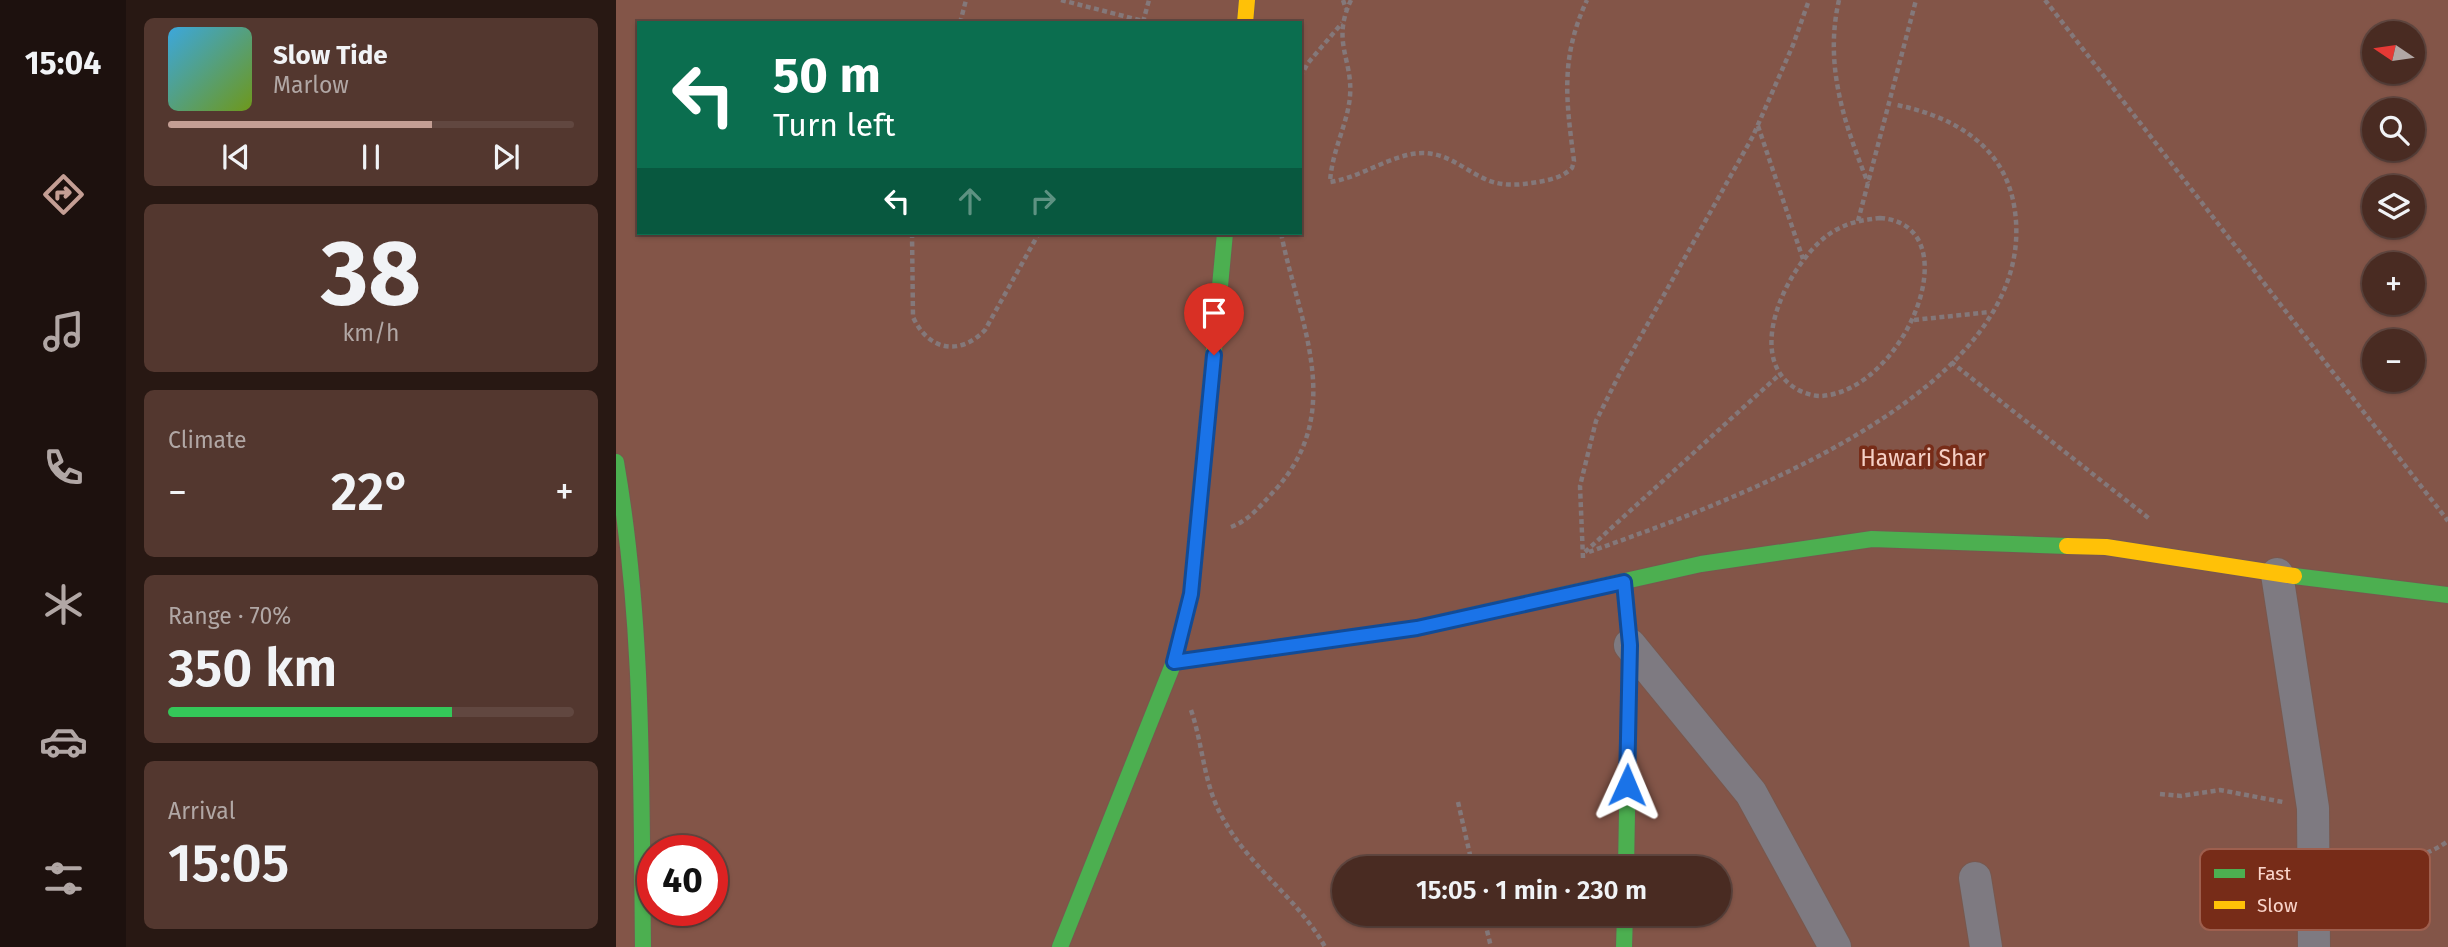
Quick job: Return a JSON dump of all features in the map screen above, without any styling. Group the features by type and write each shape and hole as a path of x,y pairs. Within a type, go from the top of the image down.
{"street":[{"path":"1245,21 1247,0"},
{"path":"1060,947 1174,662 1191,594 1225,235"},
{"path":"616,462 631,554 638,660 643,947"},
{"path":"1174,662 1417,628 1789,549 1872,539 2106,547 2277,574 2448,595"},
{"path":"2277,574 2313,808 2315,849"},
{"path":"1624,582 1630,645 1626,856"},
{"path":"1630,645 1751,793 1835,947"},
{"path":"1975,878 1986,947"},
{"path":"1625,926 1625,947"}],"path":[{"path":"961,21 966,0"},
{"path":"1061,0 1139,21"},
{"path":"1143,21 1149,0"},
{"path":"1343,0 1346,10"},
{"path":"1351,0 1343,23 1342,47 1350,94 1335,147 1330,181 1353,179 1393,160 1419,153 1444,156 1485,179 1519,185 1557,177 1572,168 1565,79 1572,39 1587,0"},
{"path":"1589,590 1582,555 1580,486 1596,421 1758,126 1793,46 1809,0"},
{"path":"1839,0 1833,43 1835,81 1844,122 1868,183"},
{"path":"1858,220 1916,0"},
{"path":"2045,0 2448,521"},
{"path":"1302,74 1308,63 1343,23"},
{"path":"1582,555 1769,482 1837,448 1905,403 1951,362 1990,313 2006,282 2016,239 2012,198 2007,183 1987,149 1970,133 1937,116 1897,105"},
{"path":"1758,126 1804,260"},
{"path":"1880,218 1896,221 1908,230 1918,244 1924,275 1914,320 1892,354 1877,368 1833,394 1807,394 1780,374 1772,341 1775,314 1788,283 1804,260 1832,232 1858,220 1880,218"},
{"path":"912,235 913,317 928,338 953,348 973,343 985,330 1039,235"},
{"path":"1199,526 1231,527 1253,513 1283,481 1295,462 1308,424 1315,379 1281,235"},
{"path":"1914,320 1990,313"},
{"path":"1951,362 2159,526"},
{"path":"1582,555 1780,374"},
{"path":"1190,707 1206,779 1226,825 1243,848 1300,909 1325,947"},
{"path":"2160,794 2230,791 2313,808"},
{"path":"1458,802 1470,856"},
{"path":"2430,851 2448,841"},
{"path":"1486,926 1491,947"}],"green space":[{"name":"Hawari Shar","path":"616,0 2448,0 2448,947 616,947"}],"traffic: fast":[{"path":"1060,947 1174,662 1191,594 1225,235"},
{"path":"616,462 632,583 636,643 641,764 643,947"},
{"path":"1460,618 1701,564 1872,539 2067,546"},
{"path":"2294,576 2448,595"},
{"path":"1624,582 1630,645 1626,856"},
{"path":"1624,947 1625,926"}],"traffic: slow":[{"path":"1245,21 1247,0"},
{"path":"2067,546 2106,547 2294,576"},
{"path":"1174,662 1417,628 1460,618"}],"route":[{"path":"1214,355 1191,594 1174,662 1417,628 1624,582 1630,645 1627,785"}]}
